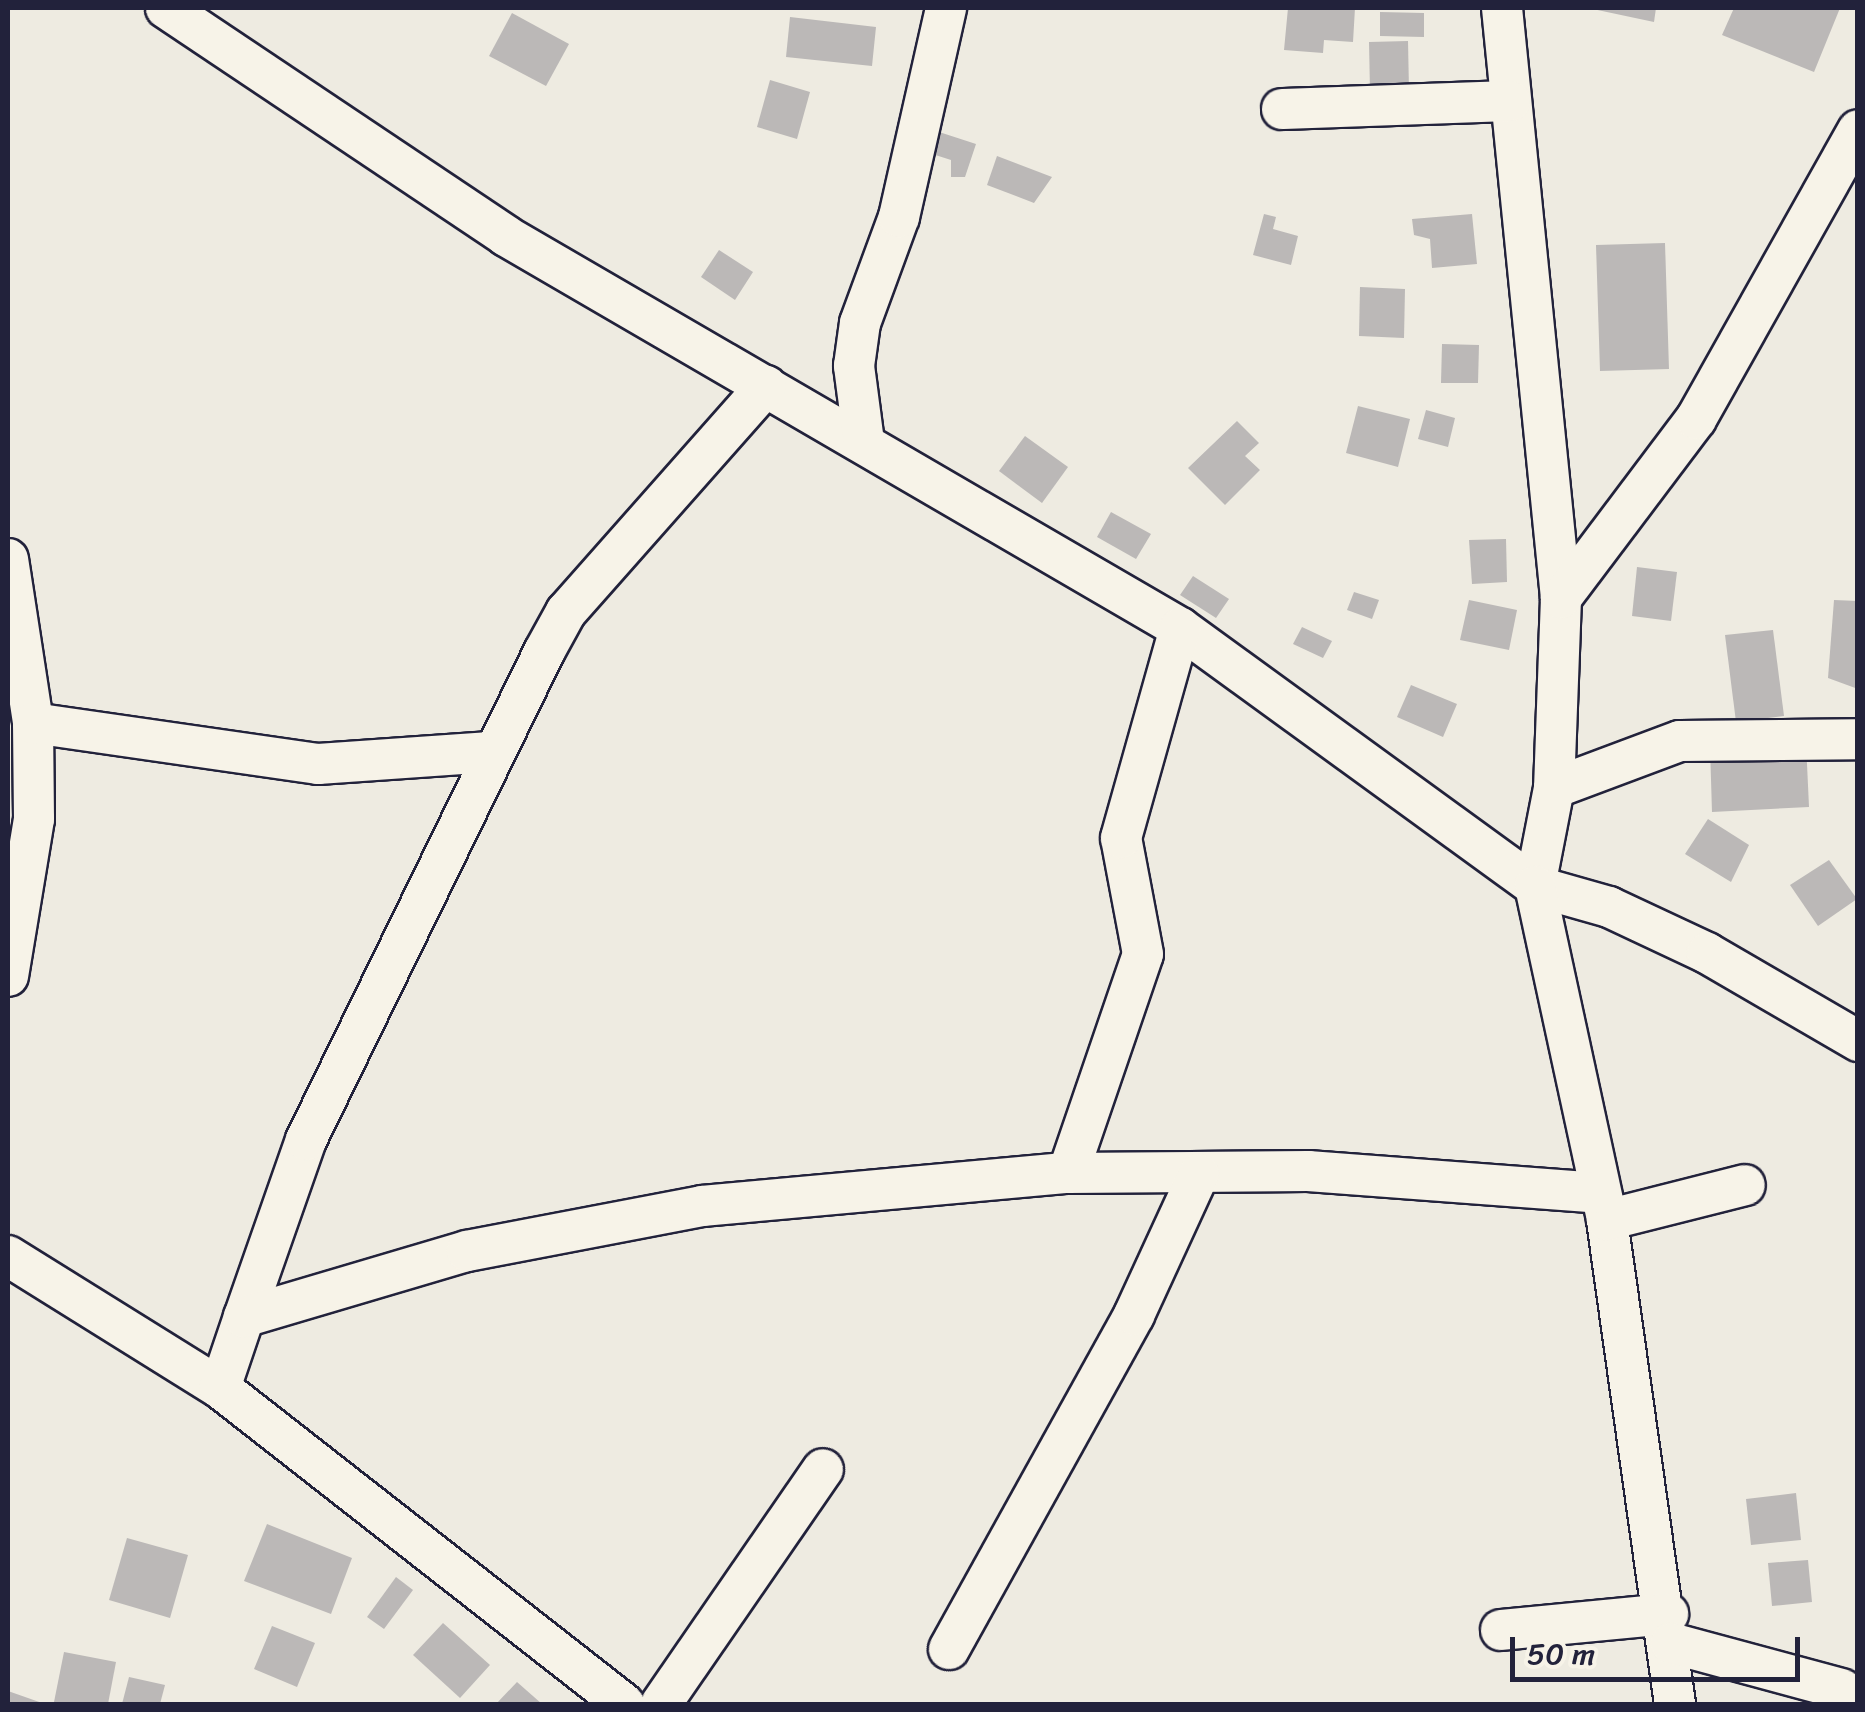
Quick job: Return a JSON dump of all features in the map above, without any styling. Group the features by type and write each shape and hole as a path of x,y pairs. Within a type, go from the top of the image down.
{"street":[{"path":"166,8 506,236 1180,628 1535,886 1608,907 1707,953 1858,1041"},
{"path":"864,442 854,366 860,323 899,216 946,8"},
{"path":"1502,8 1561,598 1554,788 1535,886 1603,1206 1670,1628 1675,1704"},
{"path":"1282,110 1510,101"},
{"path":"1561,598 1696,419 1858,130"},
{"path":"220,1388 306,1140 491,752 566,612 766,386"},
{"path":"8,559 33,724 34,819 8,976"},
{"path":"1068,1173 1143,954 1121,838 1180,628"},
{"path":"33,724 318,764 491,752"},
{"path":"1554,788 1680,741 1858,739"},
{"path":"244,1318 599,1221 1068,1173 1362,1174 1603,1206 1745,1185"},
{"path":"949,1650 1134,1315 1200,1174"},
{"path":"8,1256 220,1388 624,1704"},
{"path":"661,1704 824,1469"},
{"path":"1502,1630 1670,1628 1842,1690"}],"building":[{"path":"1288,8 1355,8 1353,42 1324,40 1323,53 1284,50"},
{"path":"1588,8 1656,8 1654,22"},
{"path":"1734,8 1840,8 1814,72 1722,35"},
{"path":"1380,12 1424,13 1424,37 1380,36"},
{"path":"512,13 569,44 546,86 489,56"},
{"path":"790,17 876,27 872,66 786,57"},
{"path":"1408,41 1409,91 1370,91 1369,42"},
{"path":"770,80 810,92 797,139 757,127"},
{"path":"933,130 976,144 965,177 951,177 951,160 926,152"},
{"path":"997,156 1052,177 1034,203 987,185"},
{"path":"1264,214 1276,217 1273,229 1298,236 1291,265 1253,255"},
{"path":"1472,214 1477,264 1432,268 1430,239 1414,235 1412,219"},
{"path":"1665,243 1669,369 1600,371 1596,245"},
{"path":"719,250 753,272 735,300 701,277"},
{"path":"1360,287 1405,289 1404,338 1359,336"},
{"path":"1442,344 1479,345 1478,383 1441,383"},
{"path":"1358,406 1410,419 1398,467 1346,453"},
{"path":"1426,410 1455,418 1448,447 1418,439"},
{"path":"1237,421 1259,443 1245,456 1260,470 1225,505 1188,468"},
{"path":"1025,436 1068,467 1042,503 999,471"},
{"path":"1111,512 1151,534 1136,559 1097,537"},
{"path":"1506,539 1507,582 1472,584 1469,540"},
{"path":"1637,567 1677,572 1671,621 1632,616"},
{"path":"1193,576 1229,599 1216,618 1180,595"},
{"path":"1354,592 1379,600 1372,619 1347,610"},
{"path":"1469,600 1517,610 1509,650 1460,640"},
{"path":"1834,600 1858,601 1858,689 1828,678"},
{"path":"1302,627 1332,641 1323,658 1293,644"},
{"path":"1773,630 1784,716 1736,722 1725,635"},
{"path":"1411,685 1457,704 1443,737 1397,717"},
{"path":"1806,743 1809,807 1712,812 1710,747"},
{"path":"1708,819 1749,845 1731,882 1685,854"},
{"path":"1829,860 1857,899 1818,926 1790,885"},
{"path":"1796,1493 1801,1540 1751,1545 1746,1499"},
{"path":"267,1524 352,1558 331,1614 244,1581"},
{"path":"127,1538 188,1555 170,1618 109,1600"},
{"path":"1808,1560 1812,1602 1772,1606 1768,1563"},
{"path":"396,1577 413,1590 384,1629 367,1617"},
{"path":"443,1623 490,1665 460,1698 413,1655"},
{"path":"272,1626 315,1643 297,1687 254,1669"},
{"path":"64,1652 116,1662 108,1704 54,1702"},
{"path":"129,1677 165,1685 160,1704 122,1704"},
{"path":"517,1682 542,1704 496,1704"},
{"path":"8,1691 45,1704 8,1704"}]}
